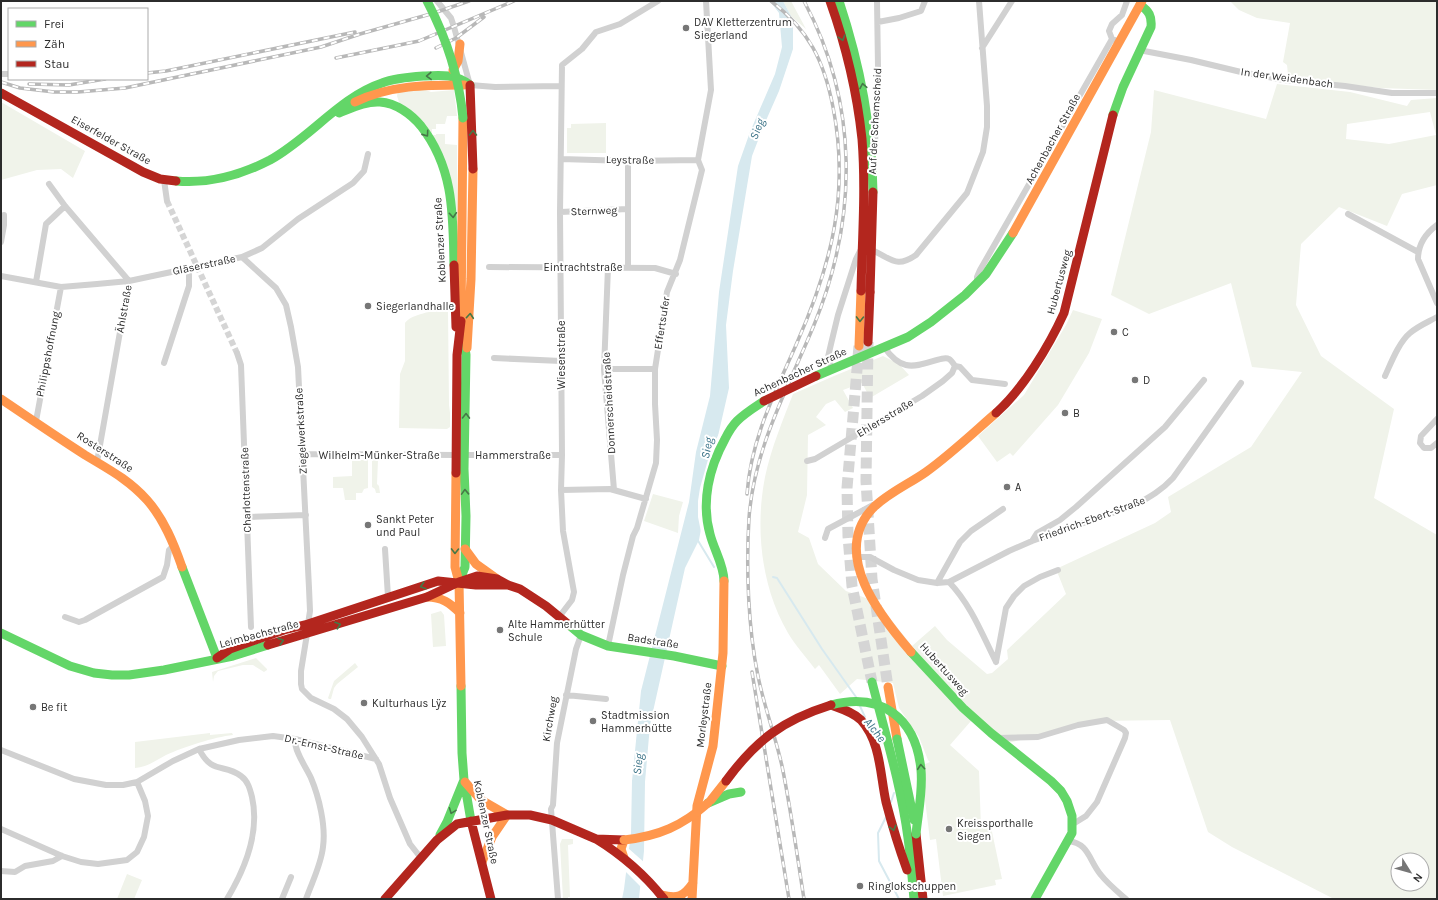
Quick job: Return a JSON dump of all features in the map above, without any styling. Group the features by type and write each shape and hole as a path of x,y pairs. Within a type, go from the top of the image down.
{"main road":[{"name":"Koblenzer Straße","path":"427,1 448,46 458,78 462,99 462,355 460,455 455,567 460,582 462,753 464,780 471,821 491,899"},
{"path":"830,1 846,54 861,132 864,186 859,346"},
{"path":"839,1 848,26 861,78 870,132 873,186 868,342"},
{"name":"Achenbacher Straße","path":"709,531 706,514 707,489 717,454 736,422 764,401 816,376 908,337 931,322 965,295 995,262 1020,224 1116,41 1141,3"},
{"name":"Hubertusweg","path":"1073,824 1072,813 1068,801 1054,783 978,722 952,698 906,645 873,600 860,575 856,557 857,541 860,528 867,515 878,503 951,453 1007,403 1022,384 1057,330 1064,313 1113,116 1123,87 1151,27 1152,18 1141,3"},
{"path":"448,76 458,61 460,44"},
{"name":"Eiserfelder Straße","path":"1,93 127,165 164,180 184,182 212,179 255,167 298,142 341,106 373,86 394,79 448,76 458,77 470,85"},
{"path":"398,108 394,96 395,89 402,81 410,77"},
{"name":"Eiserfelder Straße","path":"322,123 360,100 395,89 427,85 470,85"},
{"name":"Koblenzer Straße","path":"462,355 471,308 473,124 470,85"},
{"name":"Koblenzer Straße","path":"339,112 361,105 379,102 398,108 411,116 431,140 444,167 453,210 462,355"},
{"name":"Rosterstraße","path":"1,399 124,478 137,490 158,515 174,545 217,658"},
{"name":"Koblenzer Straße","path":"460,455 466,548 465,567 460,582"},
{"name":"Morleystraße","path":"692,899 697,806 713,746 724,653 724,574 709,531"},
{"path":"466,548 476,564 497,579 533,596 581,635"},
{"path":"460,582 477,576 497,579"},
{"name":"Leimbachstraße","path":"217,658 230,649 388,597 438,582 460,582"},
{"path":"460,582 476,585 508,585"},
{"name":"Leimbachstraße","path":"1,633 72,667 94,673 116,676 146,674 217,658 233,656 427,597 460,582"},
{"path":"388,597 391,608"},
{"path":"427,597 436,597 446,600 460,613"},
{"name":"Leimbachstraße","path":"307,634 308,624"},
{"name":"Badstraße","path":"581,635 608,646 674,656 722,666"},
{"path":"872,682 908,837 914,899"},
{"path":"888,687 916,834 924,899"},
{"path":"596,839 612,841 638,839 664,832 687,820 718,793 743,758 758,743 780,726 799,716 831,705 854,701 872,702 880,705 895,714 912,734 919,753 922,772 916,834"},
{"path":"831,705 853,714 860,719 869,730 877,751 884,790 898,848 913,885"},
{"path":"464,780 475,795 481,800 507,815"},
{"path":"437,840 447,822 464,780"},
{"path":"708,803 729,794 741,792"},
{"path":"482,862 486,847 494,830 507,815"},
{"path":"385,899 437,840 457,824 507,815 530,815 552,820 596,839 624,858 663,897 682,896 694,882"},
{"path":"1035,899 1068,841 1072,833 1073,824"},
{"path":"624,840 620,850 624,858"}],"street":[{"path":"437,1 451,18 460,44 470,85 495,87 561,86"},
{"name":"Wiesenstraße","path":"559,617 572,600 574,592 564,537 561,490 560,212 562,65 582,49 596,32 620,24 658,1"},
{"name":"Effertsufer","path":"608,646 633,536 637,528 656,463 657,440 655,369 667,292 676,274 702,170 698,160 711,90 706,1"},
{"name":"Auf der Schemscheid","path":"866,241 877,124 877,1"},
{"path":"878,22 921,12 925,1"},
{"path":"832,369 828,357 838,315 856,260 866,241 874,251 898,263 906,262 916,255 967,193 984,152 987,127 987,106 979,1"},
{"path":"982,48 1012,1"},
{"path":"1116,41 1109,31 1112,24 1122,15 1127,1"},
{"name":"In der Weidenbach","path":"1139,50 1284,80 1345,86 1392,93 1437,93"},
{"name":"Gläserstraße","path":"1,276 61,287 129,281 242,257 262,248 298,219 353,184 364,170 368,154"},
{"name":"Leystraße","path":"561,159 698,160"},
{"path":"628,160 628,267"},
{"path":"164,180 168,201"},
{"name":"Ählstraße","path":"49,184 129,281 97,462"},
{"path":"36,282 46,224 66,206"},
{"name":"Sternweg","path":"560,212 628,210"},
{"path":"1348,214 1418,252"},
{"path":"1,242 4,215"},
{"path":"1437,224 1429,231 1421,242 1418,252 1418,259 1437,303"},
{"name":"Ziegelwerkstraße","path":"242,257 276,288 286,305 291,327 298,367 303,454 310,611 308,624"},
{"name":"Eintrachtstraße","path":"489,266 655,268 676,274"},
{"name":"Donnerscheidstraße","path":"608,267 604,369 614,490"},
{"path":"164,362 189,286 189,269"},
{"name":"Philippshoffnung","path":"36,421 61,287"},
{"path":"1385,376 1393,357 1409,334 1421,325 1437,317"},
{"path":"884,347 891,355 905,365 920,366 944,357 950,359 955,366 960,367 972,380 1005,384"},
{"name":"Charlottenstraße","path":"237,353 240,365 251,627"},
{"path":"494,358 561,361"},
{"name":"Ehlersstraße","path":"808,460 816,459 922,396 952,374 955,366"},
{"path":"604,369 655,369"},
{"name":"Friedrich-Ebert-Straße","path":"1032,541 1037,533 1060,520 1076,507 1165,427 1204,380"},
{"name":"Friedrich-Ebert-Straße","path":"856,557 870,557 894,570 918,580 937,583 950,582 1009,551 1032,541 1136,505 1165,487 1241,383"},
{"path":"1437,419 1421,436 1420,443 1424,448 1430,448 1437,443"},
{"name":"Wilhelm-Münker-Straße","path":"303,454 460,455"},
{"name":"Hammerstraße","path":"460,455 562,455"},
{"path":"561,490 614,490 646,499"},
{"name":"Hubertusweg","path":"825,538 828,529 878,503"},
{"path":"937,583 960,542 971,531 1003,509"},
{"path":"247,517 306,515"},
{"path":"65,617 79,622 85,620 163,577 167,565 169,550 174,545"},
{"path":"384,550 388,597"},
{"path":"950,582 959,592 974,617 996,662 1006,608 1014,596 1024,586 1040,577 1058,570"},
{"path":"307,634 301,671 302,689 310,698 334,709 348,719 362,737 376,759 400,823 410,844 421,858"},
{"name":"Kirchweg","path":"558,899 551,810 553,805 557,743 576,649 581,635"},
{"path":"566,696 606,699"},
{"path":"998,738 1038,737 1107,720 1124,730 1126,733 1125,738 1097,802 1086,816 1073,824"},
{"name":"Dr.-Ernst-Straße","path":"1,750 74,779 106,785 123,785 137,782 173,761 199,749 239,740 273,736 296,739 376,759"},
{"path":"296,739 295,746 317,794 322,827 323,846 306,899"},
{"path":"199,749 207,761 213,766 232,771 243,777 247,783 253,800 254,833 243,868 227,899"},
{"path":"1,829 62,856 81,862 98,864 127,860 137,852 144,837 148,816 145,801 137,782"},
{"path":"918,783 910,810 918,899"},
{"path":"1068,841 1076,842 1082,846 1101,875 1126,899"},
{"path":"1,871 15,872 25,866 53,861 62,856"},
{"path":"282,899 291,877"}],"shaded area":[{"path":"783,1 791,1 806,29 791,16"},
{"path":"1230,1 1437,1 1437,90 1380,88 1291,78 1288,74 1287,65 1283,62 1290,23 1257,18 1239,10"},
{"path":"1277,84 1350,92 1407,106 1411,100 1437,98 1437,185 1402,194 1387,226 1339,207 1301,244 1296,305 1321,356 1394,409 1374,498 1437,535 1437,899 1334,899 1232,847 1208,832 1170,720 1097,721 1008,743 971,721 950,745 979,771 981,828 991,827 1002,879 995,880 996,885 943,896 936,839 930,840 924,792 923,765 930,762 919,737 899,708 893,683 857,679 840,694 819,665 815,669 794,642 779,615 772,596 766,577 761,537 762,496 770,455 793,394 883,356 899,364 909,375 870,398 862,383 843,390 853,408 845,412 835,400 826,404 816,417 826,425 808,435 807,495 798,532 809,538 818,564 846,591 877,602 912,646 935,626 947,640 987,674 992,673 1008,659 1007,650 1066,594 1056,569 1155,523 1171,512 1168,497 1251,447 1302,372 1252,367 1231,283 1149,314 1111,295 1151,132 1154,90 1266,119","holes":["1430,112 1436,135 1389,144 1346,139 1347,124"]},
{"path":"423,89 431,92 454,90 457,116 447,116 445,124 436,124 436,129 432,129 432,135 445,134 445,144 457,145 457,225 449,174 399,102 397,96 398,91"},
{"path":"1,102 85,151 73,178 61,169 37,170 1,180"},
{"path":"606,123 606,153 567,153 567,128 571,128 571,124"},
{"path":"445,309 448,310 450,427 447,429 399,428 400,374 405,361 405,323 417,315"},
{"path":"1073,310 1102,319 1089,353 1058,405 1013,456 1010,453 997,462 978,436 1024,395 1066,325"},
{"path":"352,460 368,460 368,488 364,489 362,493 356,493 356,500 345,500 343,488 333,488 333,477 352,476"},
{"path":"372,460 378,460 377,484 379,486 380,493 376,493 375,489 372,487"},
{"path":"653,494 683,502 679,516 678,533 644,521"},
{"path":"441,611 444,615 446,646 433,647 431,614"},
{"path":"256,658 267,670 264,672 253,665 243,665 218,671 214,676 213,682 212,672"},
{"path":"355,663 358,667 337,684 334,688 331,699 329,699 328,698 334,681"},
{"path":"210,733 210,735 232,733 233,735 208,740 190,746 166,755 147,765 135,768 135,742"},
{"path":"562,839 573,839 573,844 568,845 570,897 568,897 568,899 563,899 560,844"},
{"path":"127,874 142,880 134,899 117,899"}],"water":[{"name":"Sieg","path":"770,1 783,1 791,16 793,26 793,49 779,91 752,156 733,271 726,325 729,388 718,436 699,540 685,568 650,725 645,782 644,851 639,898 622,899 631,833 632,781 641,691 689,502 696,452 710,396 719,292 738,166 750,132 775,74 782,47 779,13"}],"pier":[{"path":"722,428 703,531 701,532 698,517 700,488 711,449"},
{"path":"628,848 645,863 642,888 625,871"}],"waterway":[{"name":"Alche","path":"697,539 714,567"},
{"name":"Alche","path":"773,577 777,578 822,649 856,697"},
{"name":"Alche","path":"859,704 865,717"},
{"name":"Alche","path":"870,723 881,737"},
{"name":"Alche","path":"891,802 894,793"},
{"name":"Alche","path":"886,817 878,833 879,861 899,899"}],"tunnel":[{"path":"167,201 237,353"},
{"path":"868,342 866,481 872,579 888,687"},
{"path":"859,346 847,488 848,536 852,586 872,682"}],"railway":[{"path":"1,82 20,88 54,92 78,92 125,88 321,47 469,1"},
{"path":"336,58 419,41 514,1"},
{"path":"747,494 749,474 758,436 808,316 828,258 838,200 838,139 833,107 825,75 813,48 805,35 795,23 771,1"},
{"path":"804,1 822,40 835,80 843,121 846,162 845,203 839,244 828,285 814,325 783,395 765,443 758,467 752,492 749,518 748,557 750,618 755,657 760,687 782,766 804,899"},
{"path":"436,48 456,38 484,17"},
{"path":"148,73 166,71 355,32"},
{"path":"29,84 69,85 99,80"},
{"path":"752,672 789,899"}],"traffic: fast":[{"path":"427,1 451,58 463,118"},
{"path":"839,1 853,48 864,95 870,143 873,192"},
{"path":"1113,115 1123,87 1151,27 1149,14 1146,9 1140,5"},
{"path":"176,181 188,182 212,180 248,170 270,160 285,151 352,98 367,89 387,81 408,77 443,76 454,77 470,85"},
{"path":"339,113 364,104 380,102 392,104 403,110 413,117 421,126 432,142 446,175 452,210 454,265"},
{"path":"816,376 908,337 931,322 965,295 986,274 1013,233"},
{"path":"459,582 465,567 466,516 464,469 466,355 463,334"},
{"path":"724,581 721,563 707,522 706,510 708,485 719,450 730,430 740,418 764,401"},
{"path":"182,567 217,658"},
{"path":"569,625 581,635 608,646 674,656 722,666"},
{"path":"1,633 70,666 94,673 112,675 129,675 164,670 233,656 268,645"},
{"path":"911,652 963,708 991,733 1051,781 1061,791 1067,801 1072,816 1072,833 1035,899"},
{"path":"872,682 892,759 905,818 914,899"},
{"path":"461,686 462,753 464,780 471,821"},
{"path":"831,705 849,702 866,702 881,706 893,713 904,723 912,736 918,752 921,770 921,794 916,834"},
{"path":"897,739 914,820"},
{"path":"440,835 447,822 464,780"},
{"path":"708,803 729,794 741,792"}],"traffic: slow":[{"path":"1013,233 1142,1"},
{"path":"453,70 458,61 460,44"},
{"path":"355,102 368,96 395,89 436,85 464,85"},
{"path":"461,321 463,118"},
{"path":"467,348 471,279 473,169"},
{"path":"859,346 861,291"},
{"path":"1,399 133,486 159,515 172,541 182,567"},
{"path":"911,652 886,621 864,583 858,564 856,544 861,526 873,508 892,493 935,465 996,413"},
{"path":"456,473 455,567 459,582 461,686"},
{"path":"465,549 476,564 497,579"},
{"path":"692,899 697,806 713,746 723,653 724,581"},
{"path":"427,597 445,601 460,613"},
{"path":"888,687 897,739"},
{"path":"711,800 726,781"},
{"path":"465,782 481,800 507,815"},
{"path":"624,840 648,836 669,829 689,818 708,803"},
{"path":"482,862 492,837 507,815"},
{"path":"624,840 621,849 624,858"},
{"path":"661,895 672,897 680,896 693,883"}],"traffic: jam":[{"path":"830,1 850,69 862,139 864,196 861,291"},
{"path":"470,85 473,169"},
{"path":"1,93 143,172 160,179 176,181"},
{"path":"996,413 1025,380 1043,353 1064,313 1113,115"},
{"path":"870,292 873,192"},
{"path":"454,265 456,327"},
{"path":"868,342 870,292"},
{"path":"456,473 457,355 461,321"},
{"path":"764,401 816,376"},
{"path":"268,645 427,597 459,582 477,576 497,579 520,589 546,606 569,625"},
{"path":"217,658 230,649 284,630 308,624 438,581 476,585 507,585"},
{"path":"831,705 858,717 868,729 876,748 886,802 907,870"},
{"path":"726,781 748,754 772,733 799,717 831,705"},
{"path":"385,899 437,840 457,824 507,815 530,815 552,820 596,839 624,840"},
{"path":"471,821 491,899"},
{"path":"916,834 923,899"},
{"path":"596,839 633,866 664,899"}],"place":[{"name":"DAV Kletterzentrum Siegerland","path":"686,28"},
{"name":"Siegerlandhalle","path":"368,306"},
{"name":"C","path":"1114,332"},
{"name":"D","path":"1135,380"},
{"name":"B","path":"1065,413"},
{"name":"A","path":"1007,487"},
{"name":"Sankt Peter und Paul","path":"368,525"},
{"name":"Alte Hammerhütter Schule","path":"500,630"},
{"name":"Kulturhaus Lÿz","path":"364,703"},
{"name":"Be fit","path":"33,707"},
{"name":"Stadtmission Hammerhütte","path":"593,721"},
{"name":"Kreissporthalle Siegen","path":"949,829"},
{"name":"Ringlokschuppen","path":"860,886"}]}
